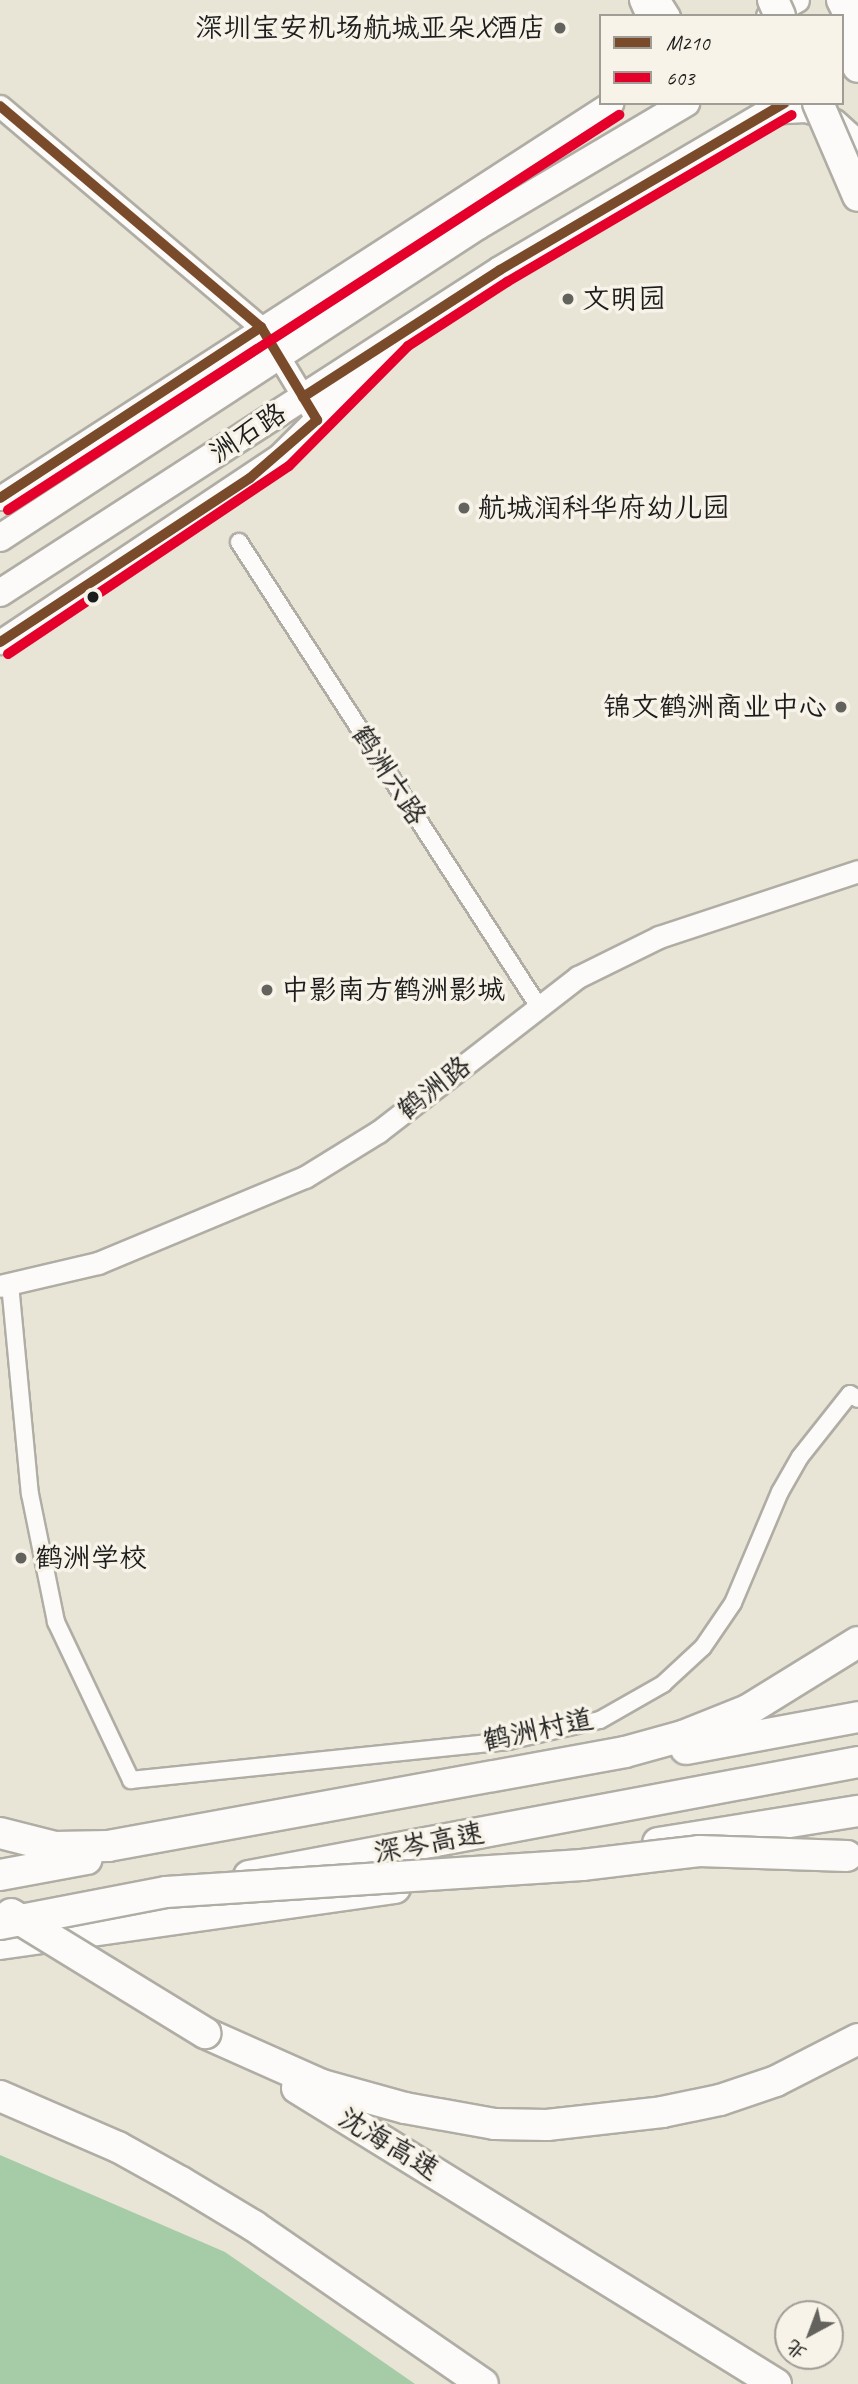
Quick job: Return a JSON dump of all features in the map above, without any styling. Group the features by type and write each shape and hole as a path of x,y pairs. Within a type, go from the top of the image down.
{"highway":[{"path":"842,0 858,32"},
{"path":"844,34 858,68"},
{"path":"819,105 858,197"},
{"path":"0,1833 55,1847 108,1846 600,1757 682,1736 748,1710 858,1642"},
{"name":"深岑高速","path":"0,1875 858,1717"},
{"name":"深岑高速","path":"0,1924 858,1762"},
{"path":"0,1944 304,1903 858,1811"},
{"path":"166,1892 582,1865 699,1851 773,1850 858,1859"},
{"name":"沈海高速","path":"0,1907 776,2384"},
{"path":"205,2033 322,2085 405,2108 484,2122 534,2125 662,2112 776,2081 858,2039"},
{"path":"0,2096 106,2141 181,2182 254,2226 483,2384"}],"main road":[{"path":"772,12 797,0"},
{"name":"洲石路","path":"0,538 478,226 683,105"},
{"path":"0,498 604,106"},
{"name":"洲石路","path":"0,593 500,270 777,108"},
{"path":"0,642 250,478 317,420 399,335"}],"street":[{"path":"0,106 261,327 317,420"},
{"path":"777,108 805,111 835,120 858,139"},
{"name":"鹤洲六路","path":"239,542 539,1007"},
{"name":"鹤洲路","path":"5,1285 98,1263 305,1177 378,1132 578,977 659,937 858,870"},
{"name":"鹤洲村道","path":"5,1285 30,1494 56,1622 131,1780 508,1741 600,1720 663,1684 703,1647 733,1603 780,1492 800,1457 850,1394 858,1399"}],"green space":[{"path":"0,2155 225,2252 415,2384 0,2384"}],"transit line":[{"name":"M210","path":"303,397 500,270 782,105"},
{"name":"M210","path":"0,106 261,327 317,420 250,478 0,642"},
{"name":"603","path":"8,510 619,115"},
{"name":"603","path":"8,654 289,466 408,346 507,282 792,115"},
{"name":"M210","path":"0,498 261,327"}],"place":[{"name":"深圳宝安机场航城亚朵X酒店","path":"560,28"},
{"name":"文明园","path":"568,299"},
{"name":"航城润科华府幼儿园","path":"464,508"},
{"name":"锦文鹤洲商业中心","path":"841,707"},
{"name":"中影南方鹤洲影城","path":"267,990"},
{"name":"鹤洲学校","path":"21,1558"}]}
